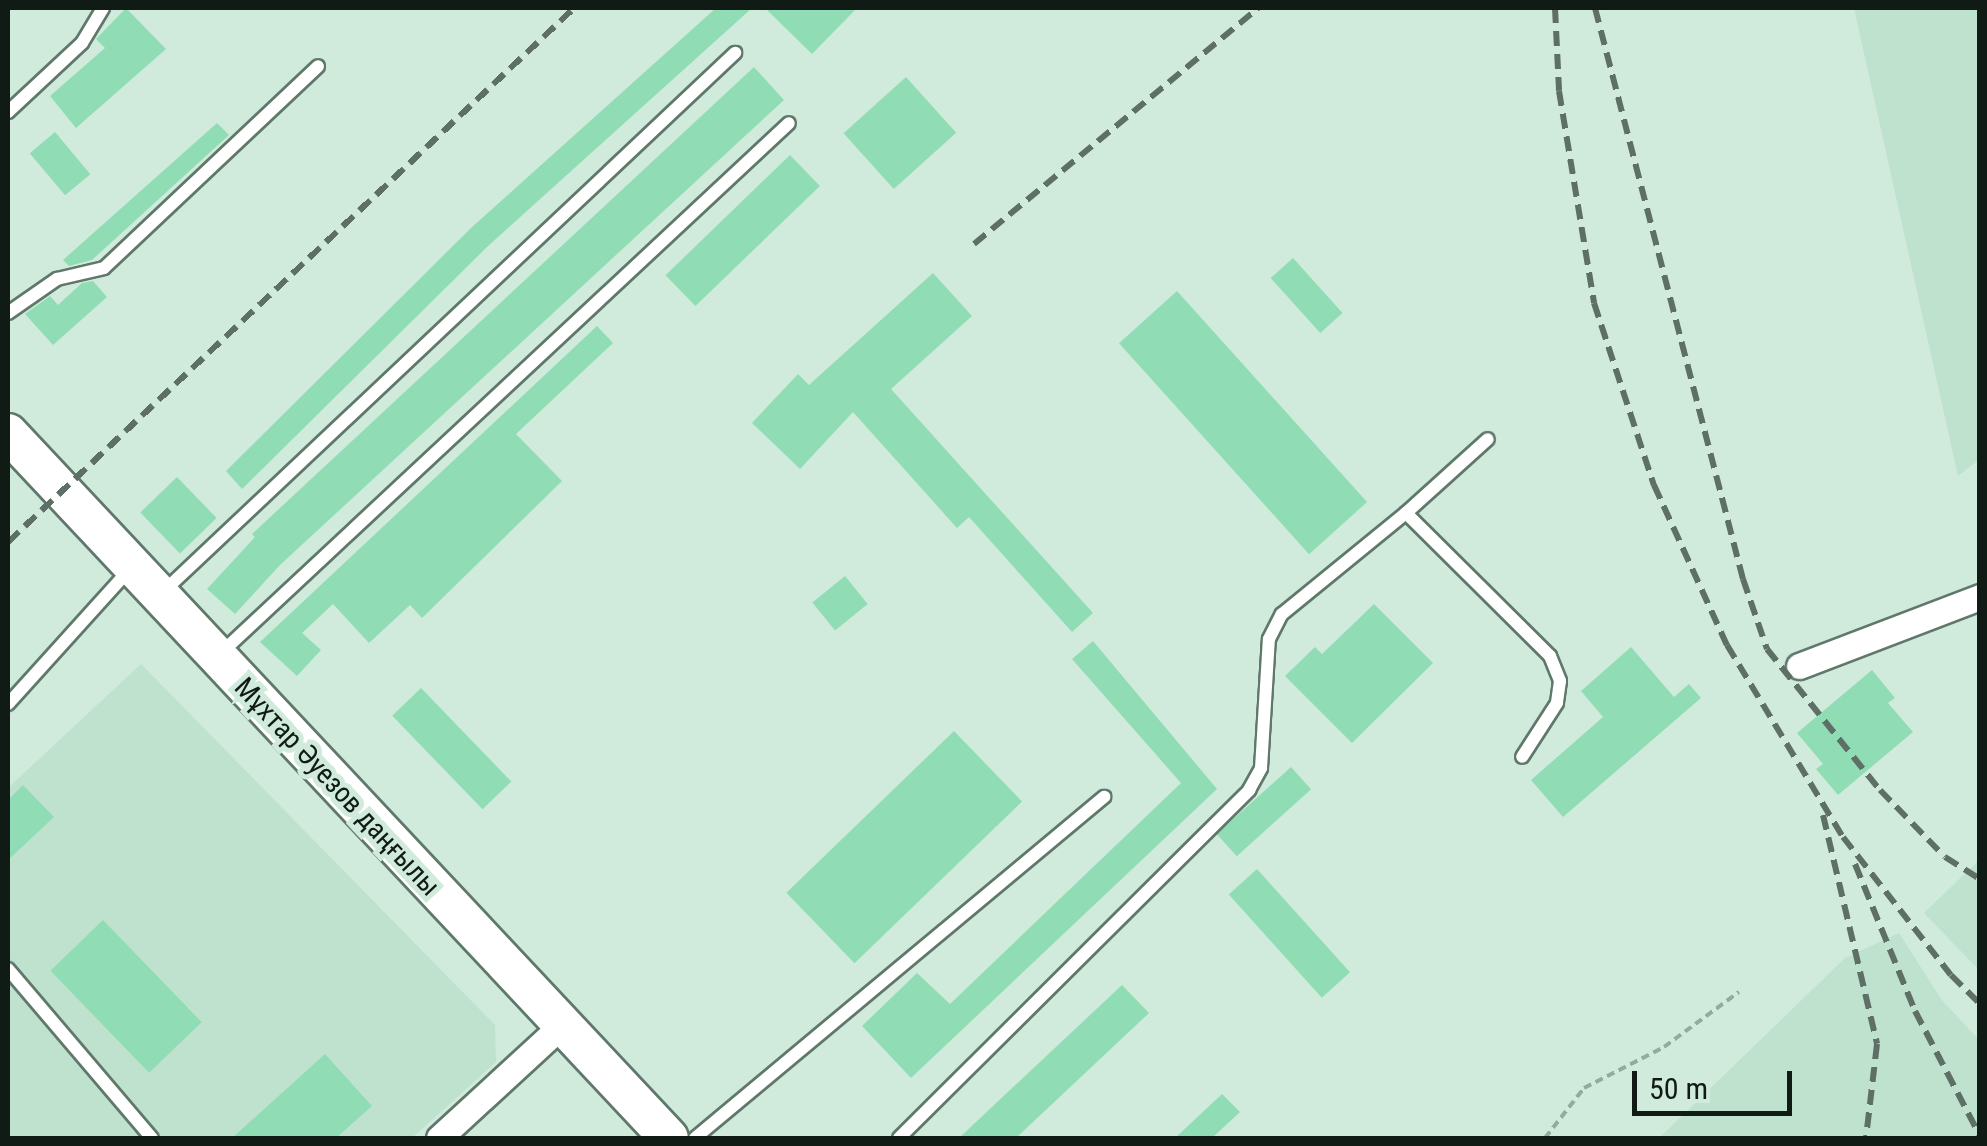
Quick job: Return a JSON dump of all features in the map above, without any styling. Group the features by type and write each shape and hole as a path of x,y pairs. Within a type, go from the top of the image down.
{"main road":[{"name":"Мұхтар Әуезов даңғылы","path":"8,433 668,1138"}],"street":[{"path":"1799,666 1980,597"},
{"path":"439,1138 561,1026"}],"lane":[{"path":"8,112 82,43 103,8"},
{"path":"159,596 735,53"},
{"path":"8,313 57,279 104,268 318,66"},
{"path":"216,658 789,123"},
{"path":"898,1138 1249,790 1261,768 1269,638 1282,614 1406,513 1488,439"},
{"path":"1406,513 1550,656 1560,681 1557,704 1522,758"},
{"path":"8,704 132,567"},
{"path":"695,1138 1104,797"},
{"path":"8,970 152,1138"}],"path":[{"path":"1545,1138 1584,1088 1664,1047 1739,992"}],"shaded area":[{"path":"1854,8 1979,8 1980,459 1958,476"},
{"path":"141,664 495,1025 496,1062 412,1138 8,1138 8,788"},
{"path":"1979,860 1979,970 1924,913"},
{"path":"1899,933 1941,999 1979,1040 1979,1138 1659,1138 1845,958"}],"building":[{"path":"126,8 166,49 76,128 50,96 105,48 96,39"},
{"path":"716,8 752,8 487,247 242,489 226,471 471,228"},
{"path":"765,8 857,8 812,54"},
{"path":"754,67 784,100 280,565 235,614 207,589 255,537 252,534"},
{"path":"906,77 956,133 894,189 844,133"},
{"path":"217,123 229,135 92,260 69,266 63,260"},
{"path":"55,132 90,174 65,195 30,153"},
{"path":"790,155 820,186 695,306 666,275"},
{"path":"1293,258 1343,313 1320,333 1271,278"},
{"path":"933,273 972,316 891,389 1093,613 1072,632 969,517 957,528 853,412 800,469 752,423 798,374 809,385"},
{"path":"93,281 107,297 53,345 25,314 50,296 58,305 82,283"},
{"path":"1177,291 1367,502 1309,554 1119,343"},
{"path":"597,326 613,343 516,434 562,481 422,618 410,605 369,643 333,604 302,633 321,650 297,676 260,642"},
{"path":"177,477 217,518 180,553 140,512"},
{"path":"845,576 868,604 835,630 812,602"},
{"path":"1374,604 1433,663 1352,743 1285,676 1315,647 1322,654"},
{"path":"1093,641 1217,789 911,1078 862,1026 917,973 950,1004 1181,783 1072,659"},
{"path":"1631,647 1674,697 1689,684 1701,698 1563,817 1531,780 1603,717 1581,691"},
{"path":"1872,670 1895,698 1888,703 1913,732 1838,795 1816,769 1823,764 1797,733"},
{"path":"421,688 511,782 483,809 392,716"},
{"path":"954,731 1022,801 854,963 786,893"},
{"path":"1291,767 1311,789 1237,856 1217,834"},
{"path":"23,785 54,817 8,860 8,800"},
{"path":"1257,869 1350,972 1322,998 1229,894"},
{"path":"103,920 202,1022 149,1073 50,971"},
{"path":"1122,985 1149,1013 1016,1138 959,1138"},
{"path":"325,1054 372,1106 336,1138 232,1138"},
{"path":"1222,1094 1240,1112 1212,1138 1175,1138"}],"railway":[{"path":"8,542 574,8"},
{"path":"974,244 1258,8"},
{"path":"1555,8 1559,91 1594,303 1654,485 1727,645 1843,837 1951,975 1980,1004"},
{"path":"1595,8 1743,579 1767,649 1880,790 1945,857 1980,879"},
{"path":"1823,815 1877,1044 1866,1138"},
{"path":"1855,864 1915,1011 1980,1136"}]}
